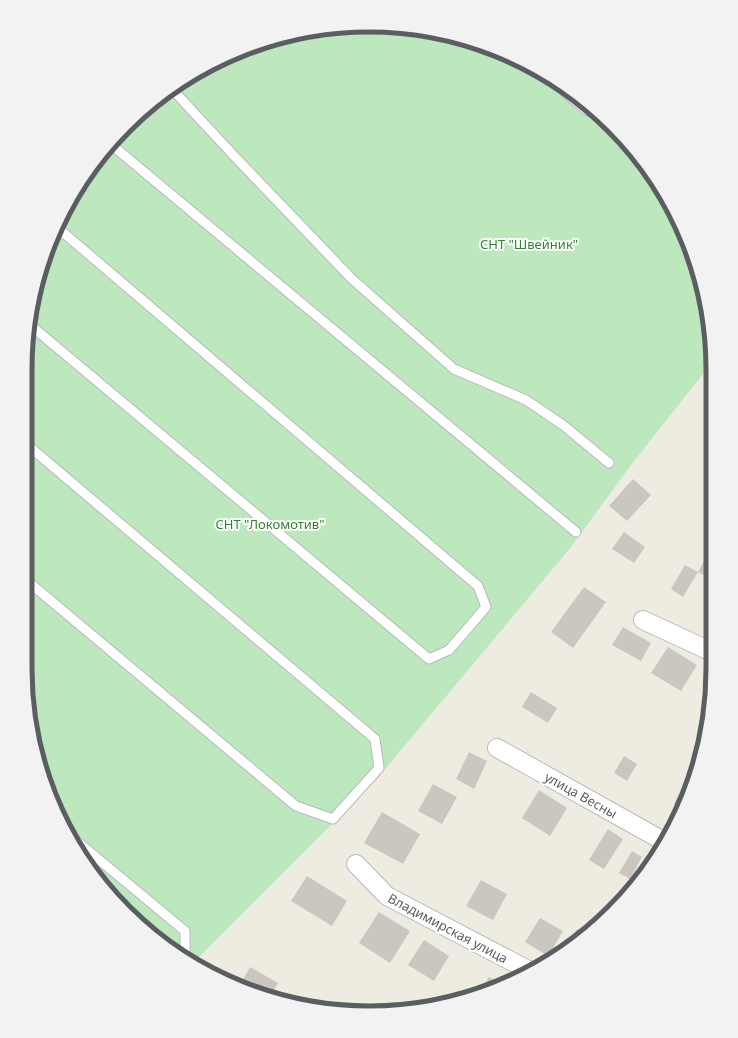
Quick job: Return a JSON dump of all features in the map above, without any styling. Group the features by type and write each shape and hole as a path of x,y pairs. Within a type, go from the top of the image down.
{"street":[{"path":"643,620 706,649"},
{"name":"улица Весны","path":"497,748 660,839"},
{"name":"Владимирская улица","path":"356,864 387,896 524,968"}],"lane":[{"path":"176,93 352,279 454,369 526,400 564,425 609,462"},
{"path":"115,148 576,532"},
{"path":"35,328 430,659 449,650 486,607 478,586 62,231"},
{"path":"32,448 375,739 379,768 333,818 296,806 32,585"},
{"path":"82,846 184,931 185,951"}],"green space":[{"name":"СНТ \"Локомотив\"","path":"369,32 435,38 456,43 498,58 542,79 609,133 636,164 649,182 661,201 680,240 695,282 700,303 706,369 631,465 571,547 376,780 197,959 164,936 131,907 102,874 77,838 58,798 43,756 35,713 32,669 32,369 35,325 38,303 50,261 77,200 102,164 131,131 164,102 201,77 240,58 282,43 325,35"}],"building":[{"path":"633,479 651,495 627,521 609,506"},
{"path":"624,532 645,547 634,563 612,549"},
{"path":"706,557 706,577 698,572"},
{"path":"685,565 698,572 683,597 671,589"},
{"path":"584,587 606,602 573,648 551,632"},
{"path":"623,627 651,643 641,661 612,645"},
{"path":"668,647 697,665 681,691 651,673"},
{"path":"531,692 557,708 548,723 522,707"},
{"path":"469,752 487,761 474,789 456,779"},
{"path":"624,756 637,764 627,781 614,773"},
{"path":"686,781 677,806 674,804"},
{"path":"433,784 457,797 442,824 418,811"},
{"path":"539,790 567,808 550,836 522,818"},
{"path":"382,812 420,834 403,864 364,843"},
{"path":"608,829 623,839 604,869 589,860"},
{"path":"632,851 642,857 630,879 619,873"},
{"path":"307,876 347,901 332,926 291,901"},
{"path":"481,880 507,894 493,920 466,906"},
{"path":"379,912 410,931 390,963 359,943"},
{"path":"540,918 563,931 550,953 547,955 525,942"},
{"path":"577,929 580,931 574,936 572,937"},
{"path":"424,940 449,956 434,981 408,965"},
{"path":"250,967 278,983 273,992 242,981"},
{"path":"489,977 496,981 485,985"}],"park label":[{"name":"СНТ \"Швейник\"","path":"529,244"}]}
